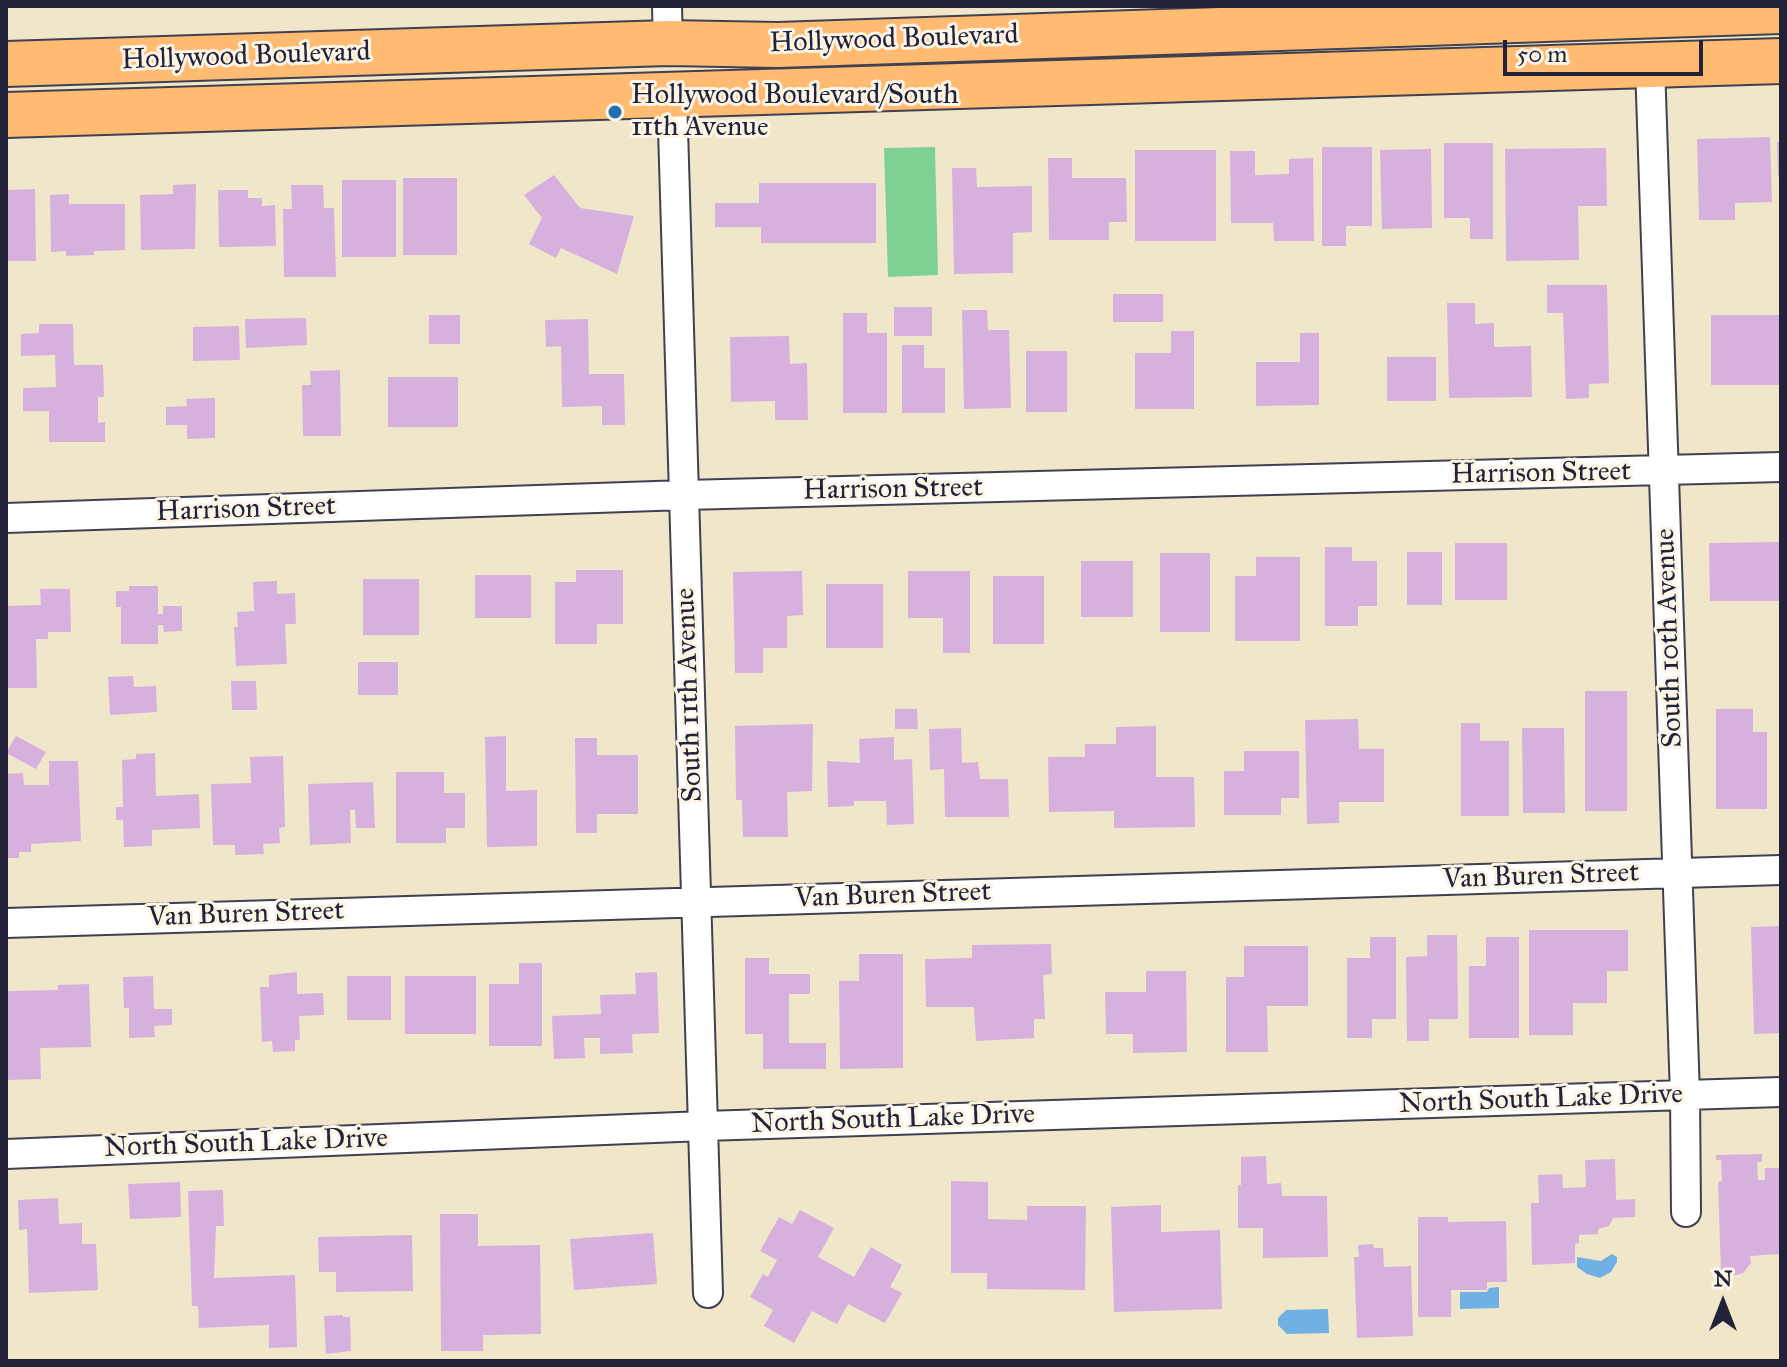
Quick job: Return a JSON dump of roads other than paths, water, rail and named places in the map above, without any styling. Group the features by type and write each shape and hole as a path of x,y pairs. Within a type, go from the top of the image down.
{"main road":[{"name":"Hollywood Boulevard","path":"6,64 668,25 778,45 1649,10 1781,11"},
{"path":"511,101 568,87 612,71 668,25"},
{"path":"672,96 710,73 778,45"},
{"name":"Hollywood Boulevard","path":"6,115 1781,61"}],"street":[{"name":"South 10th Avenue","path":"1650,65 1685,1095 1686,1212"},
{"name":"South 11th Avenue","path":"672,96 708,1293"},
{"name":"Harrison Street","path":"6,518 685,495 1781,467"},
{"name":"Van Buren Street","path":"6,923 1781,870"},
{"name":"North South Lake Drive","path":"6,1154 704,1126 1781,1092"}],"water":[{"path":"1612,1254 1617,1257 1617,1262 1611,1272 1600,1278 1577,1267 1577,1257 1601,1261"},
{"path":"1499,1287 1499,1308 1460,1309 1460,1292 1487,1292 1489,1288"},
{"path":"1328,1309 1329,1333 1287,1334 1278,1325 1278,1318 1286,1310"}],"place":[{"name":"Hollywood Boulevard/South 11th Avenue","path":"615,112"}]}
